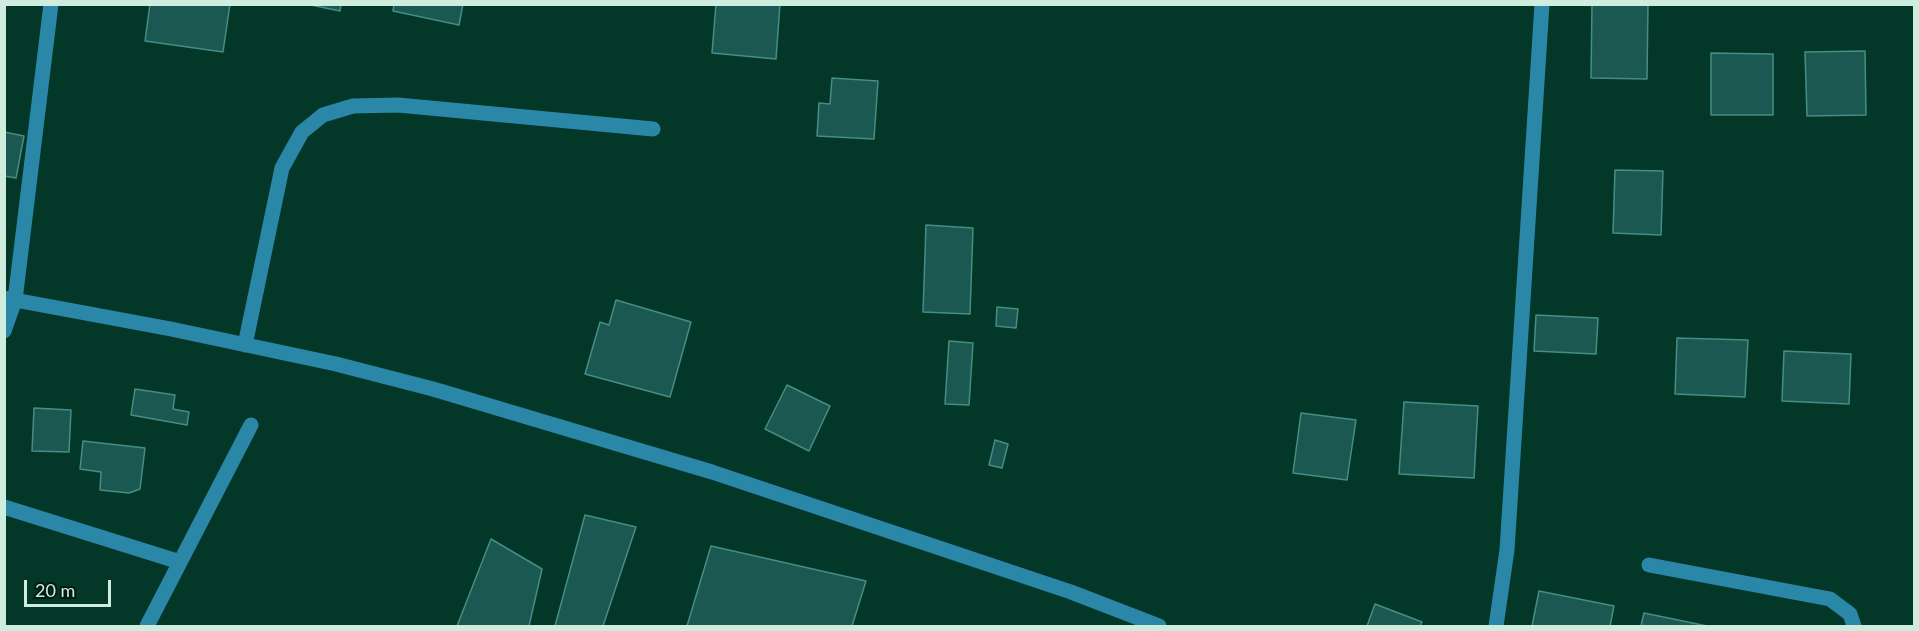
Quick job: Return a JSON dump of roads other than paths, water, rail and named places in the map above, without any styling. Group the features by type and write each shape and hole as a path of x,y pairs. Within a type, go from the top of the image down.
{"street":[{"path":"4,331 51,4"},
{"path":"1496,627 1507,550 1542,4"},
{"path":"245,345 282,168 302,132 323,115 352,106 398,105 653,129"},
{"path":"10,299 336,364 433,389 712,472 1071,592 1158,627"},
{"path":"147,627 251,425"},
{"path":"4,507 180,562"},
{"path":"1649,565 1830,598 1850,614 1854,627"}]}
